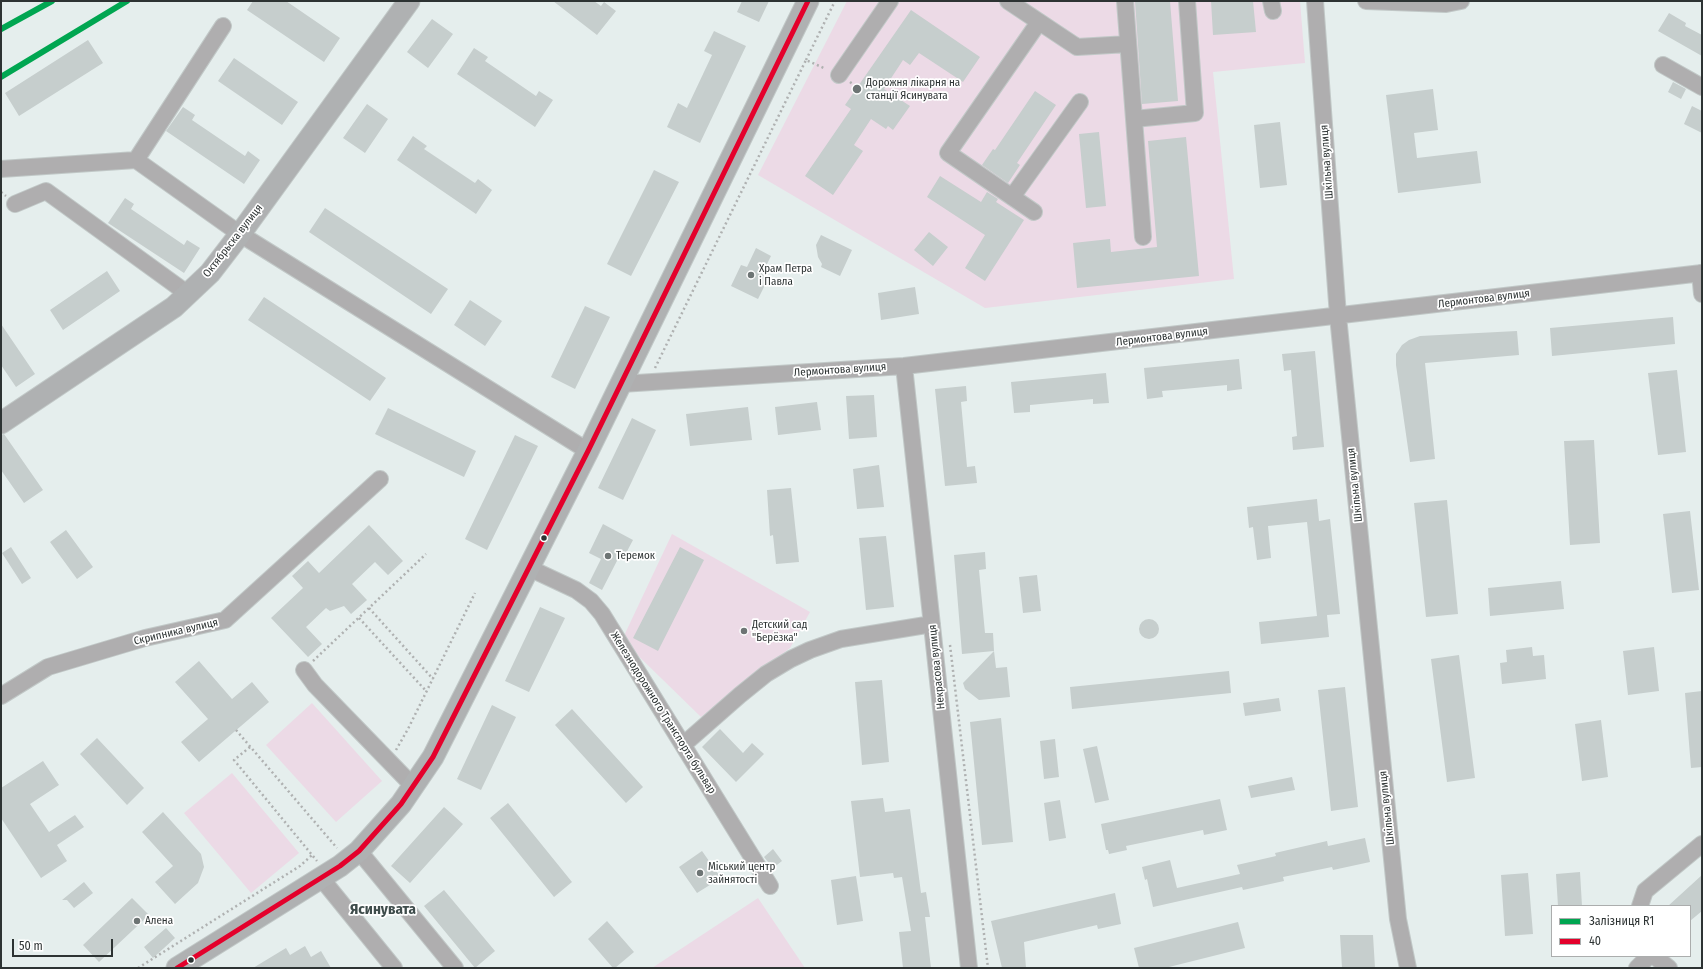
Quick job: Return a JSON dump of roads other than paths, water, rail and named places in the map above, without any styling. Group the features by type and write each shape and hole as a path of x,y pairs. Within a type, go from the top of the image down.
{"main road":[{"name":"Октябрьска вулиця","path":"1,423 174,308 210,273 409,1"},
{"path":"176,968 324,876 353,855 401,804 433,757 588,451 808,1"}],"street":[{"path":"839,76 890,1"},
{"path":"1008,1 1077,47 1128,44"},
{"path":"1125,1 1143,237"},
{"path":"1134,119 1195,114 1187,1"},
{"name":"Шкільна вулиця","path":"1315,1 1338,316 1398,919 1408,968"},
{"path":"1366,1 1446,4 1461,1"},
{"path":"1034,212 948,153 1039,22"},
{"path":"136,160 223,26"},
{"path":"1664,65 1702,86"},
{"path":"1012,197 1080,102"},
{"path":"1,169 136,160 240,234 588,451"},
{"path":"15,204 46,191 188,294"},
{"path":"1701,273 1702,294"},
{"name":"Лермонтова вулиця","path":"621,384 904,366 1701,273"},
{"name":"Некрасова вулиця","path":"904,366 969,968"},
{"name":"Скрипника вулиця","path":"1,696 48,667 145,638 225,620 380,479"},
{"name":"Железнодорожного Транспорта бульвар","path":"528,568 576,590 591,601 602,614 770,886"},
{"path":"683,745 761,678 798,656 841,639 932,624"},
{"path":"304,670 315,685 413,786"},
{"path":"1640,905 1645,891 1702,844"},
{"path":"353,855 456,968"},
{"path":"324,876 394,968"},
{"path":"1637,968 1648,957"},
{"path":"1655,957 1669,968"}],"rail line":[{"name":"R1","path":"1,29 52,1"},
{"name":"R1","path":"1,77 127,1"}],"place":[{"name":"Дорожня лікарня на станції Ясинувата","path":"857,89"},
{"name":"Храм Петра і Павла","path":"751,275"},
{"name":"Теремок","path":"608,556"},
{"name":"Детский сад \"Берёзка\"","path":"744,631"},
{"name":"Міський центр зайнятості","path":"700,873"},
{"name":"Алена","path":"137,921"}],"district":[{"name":"Ясинувата","path":"383,910"}]}
